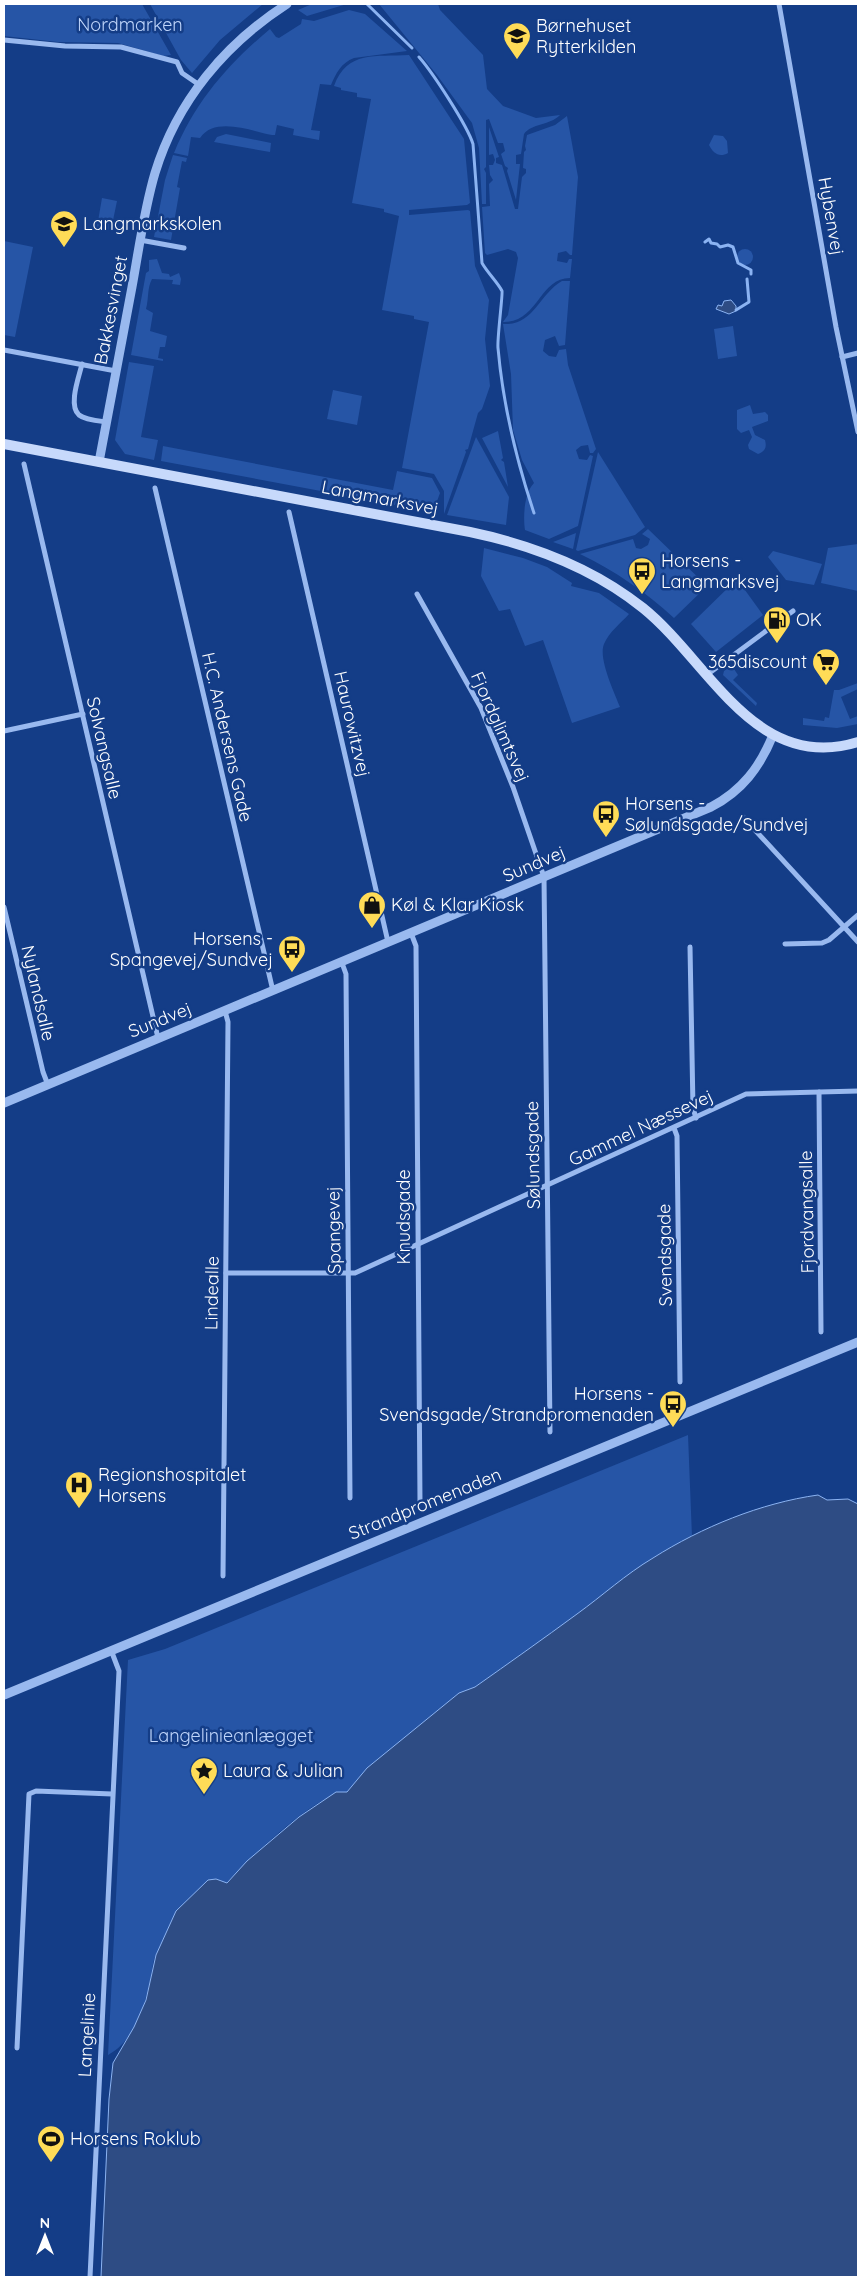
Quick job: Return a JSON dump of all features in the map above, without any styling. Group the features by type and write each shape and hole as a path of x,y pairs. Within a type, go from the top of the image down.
{"main road":[{"name":"Langmarksvej","path":"4,444 470,532 507,540 540,551 568,563 607,584 642,607 672,633 732,704 752,722 773,735"},
{"path":"773,735 793,742 817,746 840,746 858,742"}],"street":[{"name":"Bakkesvinget","path":"99,462 148,201 164,148 198,84 237,40 262,20 287,4"},
{"name":"Hybenvej","path":"779,4 842,357 858,432"},
{"path":"4,40 65,46 122,47 177,62 182,73 198,84"},
{"path":"140,240 184,248"},
{"path":"4,350 116,371"},
{"path":"842,357 858,353"},
{"path":"82,364 74,401 76,410 84,417 107,422"},
{"name":"Solvangsalle","path":"24,464 158,1038"},
{"name":"H.C. Andersens Gade","path":"155,488 273,991"},
{"name":"Haurowitzvej","path":"289,512 388,943"},
{"name":"Fjordglimtsvej","path":"418,594 481,708 513,787 544,877"},
{"path":"708,674 793,611"},
{"path":"4,731 82,714"},
{"name":"Sundvej","path":"4,1103 342,963 722,802 738,790 751,776 766,753 773,735"},
{"path":"742,817 858,942"},
{"name":"Sølundsgade","path":"544,877 550,1432"},
{"name":"Nylandsalle","path":"4,906 40,1062 48,1085"},
{"path":"785,944 822,943 829,940 858,915"},
{"name":"Knudsgade","path":"411,933 416,946 420,1502"},
{"path":"690,948 693,1108 696,1118"},
{"name":"Spangevej","path":"342,963 346,974 350,1498"},
{"name":"Lindealle","path":"223,1576 228,1022 225,1011"},
{"name":"Gammel Næssevej","path":"226,1273 359,1272 746,1094 858,1091"},
{"name":"Fjordvangsalle","path":"819,1092 822,1332"},
{"name":"Svendsgade","path":"674,1128 677,1136 680,1382"},
{"name":"Strandpromenaden","path":"4,1695 858,1342"},
{"name":"Langelinie","path":"90,2277 119,1672 111,1650"},
{"path":"17,2048 29,1794 36,1791 112,1794"}],"green space":[{"name":"Nordmarken","path":"4,4 142,4 171,55 163,56 118,43 58,42 4,36"},
{"path":"150,4 263,4 220,40 192,73 181,60"},
{"path":"312,4 347,4 307,16 298,10"},
{"path":"379,4 438,4 440,10 483,55 487,89 503,106 536,118 560,115 556,119 527,130 524,134 521,154 516,155 516,164 520,164 516,200 507,171 508,168 505,166 501,154 505,151 503,143 498,143 489,119 486,120 486,167 484,169 486,173 486,204 482,204 479,148 472,123 437,75"},
{"path":"349,10 365,14 407,51 354,58 340,69 331,85 320,84 311,130 320,131 319,140 293,135 294,129 277,125 275,135 244,128 224,126 207,131 200,138 191,137 188,156 174,153 192,117 214,85 240,56 270,29 279,38 301,24 302,19 314,21"},
{"path":"409,55 464,139 470,203 467,205 409,210 409,215 470,211 475,266 489,300 485,339 490,386 482,409 478,413 468,449 465,450 466,452 444,514 444,491 434,474 402,468 429,322 414,319 414,316 382,310 399,216 384,212 384,209 352,203 371,99 357,97 357,93 341,90 341,88 334,86 340,74 355,61 374,56"},
{"path":"567,116 578,177 572,255 566,251 558,253 557,261 567,263 569,259 572,259 570,278 560,280 551,285 524,316 503,322 508,315 518,258 516,252 508,249 487,255 485,253 482,207 490,206 489,184 493,180 490,175 489,165 493,165 495,160 493,154 489,155 489,127 499,157 496,158 496,163 502,165 515,209 518,209 522,177 526,173 526,169 523,168 527,135 555,125"},
{"path":"226,134 271,143 270,152 214,142 217,137"},
{"path":"714,135 723,136 727,141 728,153 719,155 712,150 709,145"},
{"path":"173,155 187,158 186,162 182,161 177,187 180,188 171,240 154,237 165,180"},
{"path":"102,198 117,201 111,230 97,227"},
{"path":"4,241 33,247 15,337 4,335"},
{"path":"742,249 748,249 753,254 751,263 742,265 737,260 737,254"},
{"path":"157,259 162,273 169,274 170,277 179,273 181,279 180,285 172,284 173,280 152,279 149,286 146,309 153,313 150,331 167,336 165,347 160,347 158,358 163,359 163,361 131,355 146,273 149,271 149,260"},
{"path":"562,281 570,281 565,345 559,346 555,336 545,340 543,351 549,356 556,357 559,350 566,349 568,365 596,449 593,453 590,453 588,445 581,446 576,450 579,459 587,460 590,455 593,456 578,526 549,539 525,530 524,512 526,499 534,483 522,460 513,430 511,374 503,324 522,320 529,315 547,293"},
{"path":"733,326 737,356 718,359 714,329"},
{"path":"129,362 154,366 141,437 158,440 154,460 125,454 115,440"},
{"path":"333,390 362,396 357,425 327,419"},
{"path":"750,405 753,414 765,412 768,415 768,421 752,427 755,435 765,440 765,449 758,454 749,449 748,445 752,437 749,430 741,433 737,429 737,410"},
{"path":"498,431 503,458 501,460 504,462 508,487 482,438"},
{"path":"476,437 509,497 506,525 447,515"},
{"path":"163,446 393,490 397,471 432,478 440,493 433,512 161,461"},
{"path":"598,452 645,527 635,535 578,551 576,550"},
{"path":"648,529 707,586 674,618 630,583 580,554 633,539 636,548 641,549 648,545 650,539 642,534"},
{"path":"576,533 573,549 553,542"},
{"path":"858,544 858,591 821,583 828,548"},
{"path":"484,548 523,558 547,567 572,583 571,586 599,593 629,614 609,636 603,650 605,666 620,707 572,723 543,640 525,646 510,609 499,611 481,576"},
{"path":"773,551 822,564 814,585 786,580 768,557"},
{"path":"737,579 763,615 716,652 691,624"},
{"path":"747,655 751,655 756,666 749,657 734,669 738,675 733,680 757,703 756,706 723,675 724,671"},
{"path":"858,683 858,689 841,697 850,719 858,716 858,724 837,728 803,725 803,718 824,721 825,717 829,718 834,690"},
{"name":"Langelinieanlægget","path":"688,1435 692,1537 651,1559 475,1687 459,1693 368,1768 347,1792 330,1797 288,1825 242,1867 158,1951 141,2013 125,2041 108,2055 128,1660 165,1649"}],"shaded area":[{"path":"731,300 736,306 736,311 729,314 716,309 718,305 722,306 724,301"},
{"path":"818,1495 827,1500 848,1499 858,1504 858,2277 101,2277 109,2099 113,2063 134,2027 146,2000 156,1955 176,1911 208,1880 216,1879 227,1883 247,1861 299,1817 336,1792 347,1792 367,1768 459,1693 475,1687 643,1564 691,1536 732,1518 775,1504"}],"waterway":[{"path":"367,4 412,48"},
{"path":"419,57 449,99 470,135 473,144 482,263 502,291 498,348 503,390 521,472 534,513"},
{"path":"705,242 709,239 711,243 717,244 720,247 728,245 733,247 738,263 751,270 751,274"},
{"path":"736,310 749,302 747,279"}],"place":[{"name":"Børnehuset Rytterkilden","path":"517,60"},
{"name":"Langmarkskolen","path":"64,248"},
{"name":"Horsens - Langmarksvej","path":"642,595"},
{"name":"OK","path":"777,644"},
{"name":"365discount","path":"826,686"},
{"name":"Horsens - Sølundsgade/Sundvej","path":"606,838"},
{"name":"Køl & Klar Kiosk","path":"372,929"},
{"name":"Horsens - Spangevej/Sundvej","path":"292,973"},
{"name":"Horsens - Svendsgade/Strandpromenaden","path":"673,1428"},
{"name":"Regionshospitalet Horsens","path":"79,1509"},
{"name":"Laura & Julian","path":"204,1795"},
{"name":"Horsens Roklub","path":"51,2163"}]}
